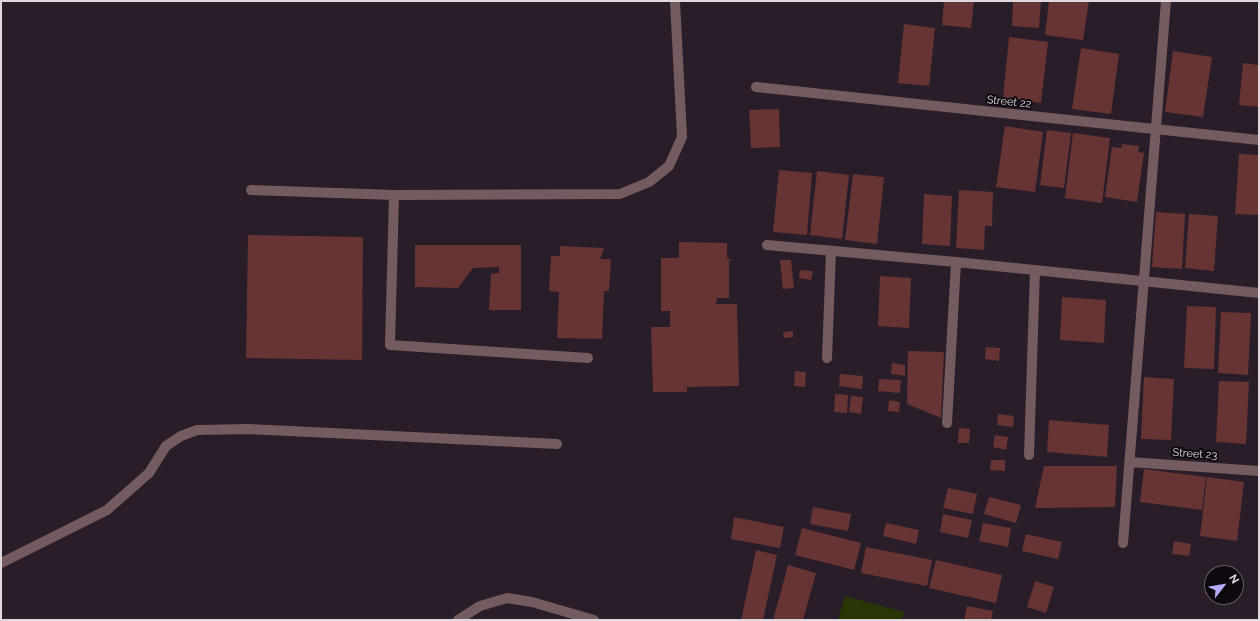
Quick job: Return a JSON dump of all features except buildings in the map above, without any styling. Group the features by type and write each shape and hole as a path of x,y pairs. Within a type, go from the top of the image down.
{"street":[{"path":"252,190 394,195 620,194 649,182 670,166 682,137 676,1"},
{"path":"1123,543 1166,1"},
{"name":"Street 22","path":"756,87 1259,140"},
{"path":"394,195 390,345 588,358"},
{"path":"767,245 956,262 1259,293"},
{"path":"827,358 831,251"},
{"path":"947,423 956,262"},
{"path":"1029,455 1035,270"},
{"path":"1,563 107,510 149,473 166,446 181,436 197,430 248,429 557,444"},
{"name":"Street 23","path":"1129,462 1259,471"},
{"path":"458,620 480,606 506,598 532,602 594,620"}],"green space":[{"path":"845,596 904,612 902,620 838,620"}]}
